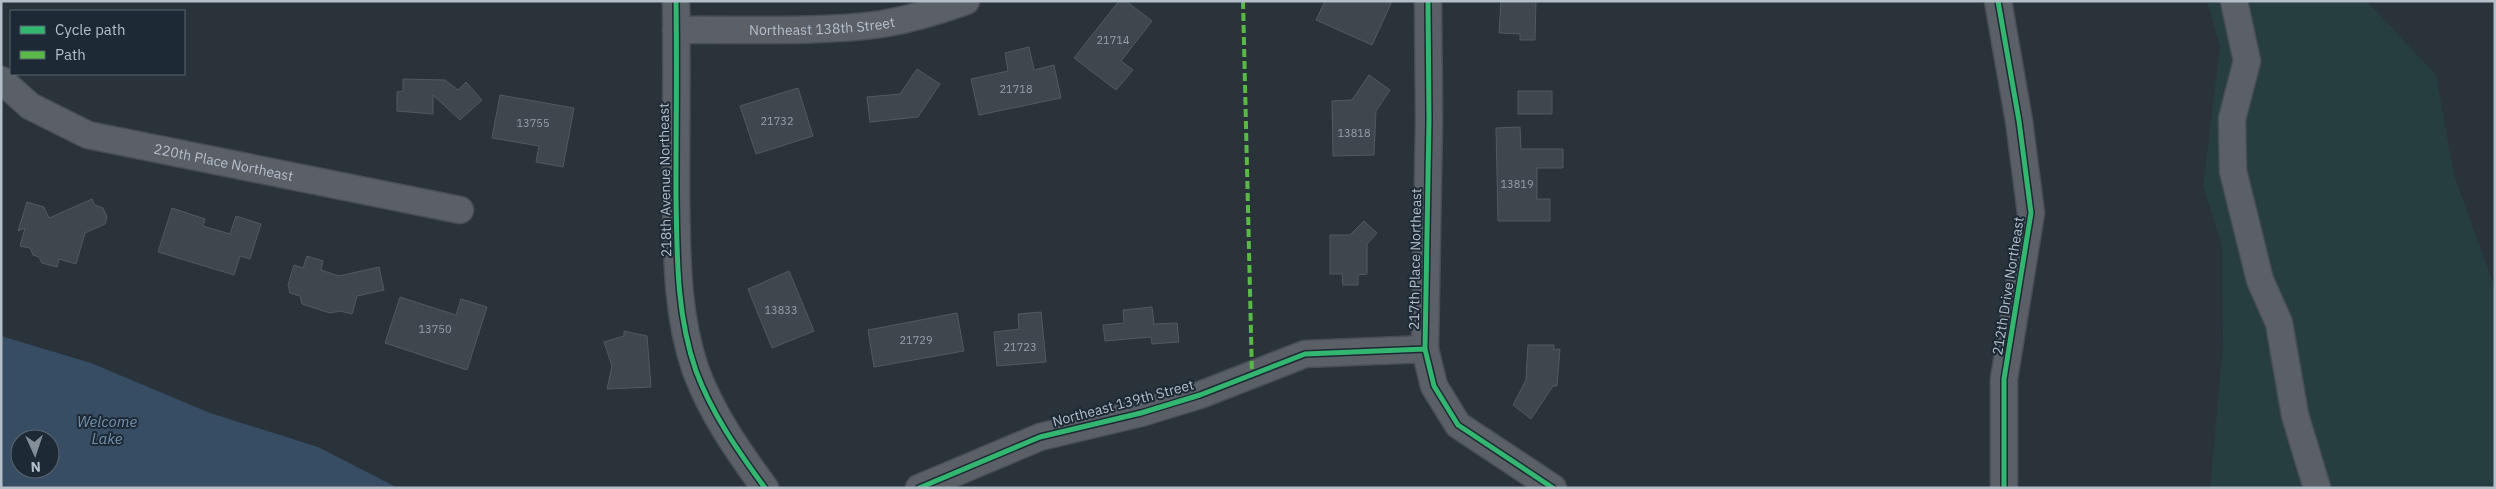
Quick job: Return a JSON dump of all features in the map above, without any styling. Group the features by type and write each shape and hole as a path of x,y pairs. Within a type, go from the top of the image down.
{"street":[{"name":"218th Avenue Northeast","path":"676,1 677,252 680,300 687,341 696,371 711,405 733,444 765,488"},
{"name":"Northeast 138th Street","path":"676,30 835,27 880,24 922,16 966,1"},
{"name":"217th Place Northeast","path":"1428,1 1429,120 1425,349 1434,386 1458,425 1552,488"},
{"name":"212th Drive Northeast","path":"1998,1 2019,121 2031,214 2004,379 2004,488"},
{"path":"2234,1 2246,61 2232,120 2233,172 2260,280 2279,323 2295,414 2317,488"},
{"name":"220th Place Northeast","path":"1,80 30,106 88,135 460,210"},
{"name":"Northeast 139th Street","path":"919,488 1040,437 1141,413 1200,395 1305,354 1425,349"}],"green space":[{"path":"2207,1 2367,1 2436,75 2454,175 2495,288 2495,488 2210,488 2223,346 2222,246 2203,186 2220,47"}],"water":[{"name":"Welcome Lake","path":"1,336 91,363 210,413 318,447 398,488 1,488"}],"building":[{"path":"1119,1 1126,1 1152,21 1121,61 1133,70 1116,90 1074,58"},
{"path":"1325,1 1392,1 1372,45 1316,20"},
{"path":"1501,1 1536,1 1535,40 1520,40 1520,34 1499,33"},
{"path":"1029,47 1034,70 1054,65 1061,98 979,115 971,79 1008,71 1005,53"},
{"path":"917,69 940,84 918,117 870,122 867,97 900,94"},
{"path":"1369,75 1390,90 1376,111 1374,155 1333,156 1332,101 1352,100"},
{"path":"403,79 445,80 458,90 466,82 482,100 460,120 433,95 433,114 397,111 397,92 403,91"},
{"path":"798,88 813,136 756,154 740,106"},
{"path":"1518,91 1552,91 1552,114 1518,114"},
{"path":"500,95 574,108 563,167 536,162 539,146 492,138"},
{"path":"1520,127 1521,149 1563,149 1563,168 1537,168 1537,199 1550,199 1550,221 1498,221 1496,128"},
{"path":"92,199 95,205 103,208 107,217 105,224 85,233 76,264 59,259 57,267 42,263 39,257 33,255 30,248 20,246 25,228 18,231 27,202 44,207 49,218"},
{"path":"172,208 205,219 203,226 230,234 236,216 261,224 250,259 240,256 234,275 158,252"},
{"path":"1364,221 1377,233 1367,244 1367,274 1358,275 1358,285 1343,285 1342,274 1330,274 1330,235 1350,235"},
{"path":"307,256 323,261 321,270 339,276 379,267 384,290 357,296 352,314 340,311 330,313 302,304 300,296 290,293 288,285 294,265 303,268"},
{"path":"789,271 814,331 772,348 748,289"},
{"path":"400,297 456,315 461,299 487,307 467,370 385,343"},
{"path":"1152,307 1154,324 1177,323 1179,342 1152,344 1151,337 1105,341 1103,325 1124,323 1123,310"},
{"path":"1041,312 1046,362 997,366 994,332 1019,329 1018,314"},
{"path":"957,313 964,351 874,367 868,330"},
{"path":"624,331 647,336 651,387 607,389 612,366 604,342 624,336"},
{"path":"1528,345 1554,345 1554,350 1560,349 1557,386 1553,386 1531,419 1513,405 1526,380"}],"marked path":[{"path":"1243,1 1252,375"}],"cycle path":[{"path":"676,1 677,239 681,306 685,328 689,349 702,387 736,446 765,488"},
{"path":"1428,1 1429,120 1425,349 1434,386 1458,425 1553,488"},
{"path":"1998,1 2019,121 2031,213 2004,379 2004,488"},
{"path":"919,488 1040,437 1141,413 1200,395 1305,354 1425,349"}]}
